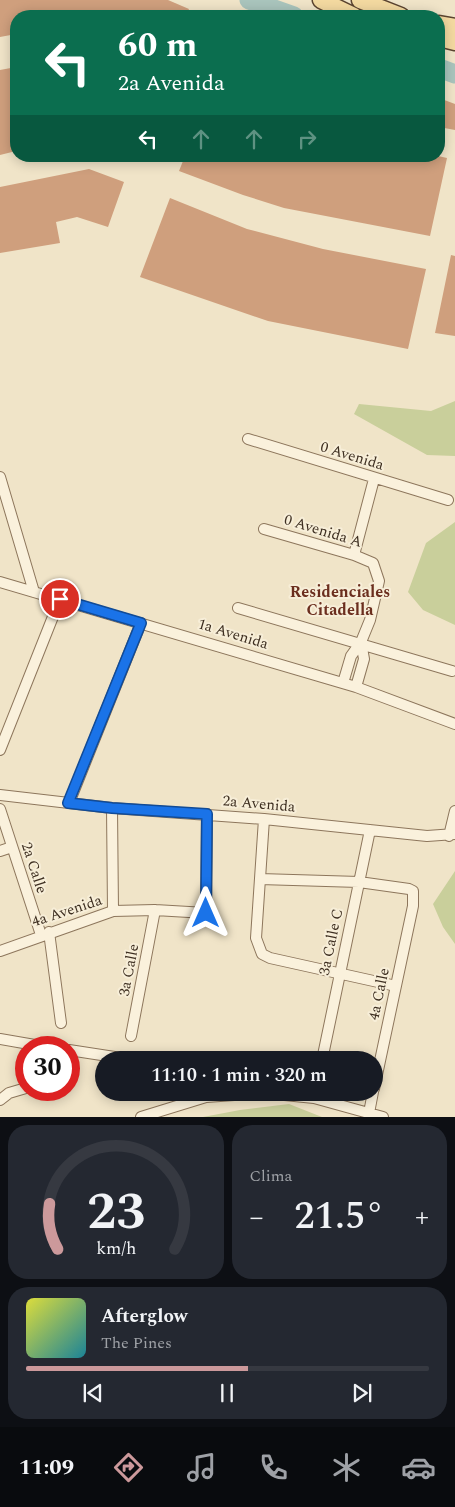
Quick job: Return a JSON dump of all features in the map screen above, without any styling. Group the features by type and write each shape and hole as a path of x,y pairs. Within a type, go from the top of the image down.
{"main road":[{"path":"321,0 342,10"},
{"path":"360,0 386,10"}],"street":[{"name":"0 Avenida","path":"248,439 374,479 448,500"},
{"path":"0,477 34,592"},
{"path":"354,555 374,479"},
{"name":"0 Avenida A","path":"264,529 354,555 373,563 378,581 370,620 361,642"},
{"name":"1a Avenida","path":"0,582 356,687 455,724"},
{"path":"0,750 60,599"},
{"path":"238,608 361,642 452,671"},
{"path":"68,803 141,623"},
{"path":"342,683 351,656 361,642"},
{"path":"356,687 364,659 361,642"},
{"name":"2a Avenida","path":"0,795 112,808 264,818 427,836 452,835"},
{"path":"112,808 114,912"},
{"name":"2a Calle","path":"0,809 12,847 45,934 61,1023"},
{"path":"452,835 455,811"},
{"name":"4a Avenida","path":"0,951 45,934 114,912 155,910 206,913 207,814"},
{"path":"264,818 256,938 262,954 270,958 396,986"},
{"name":"3a Calle C","path":"324,1051 370,830"},
{"path":"0,851 12,847"},
{"path":"260,879 359,882"},
{"name":"4a Calle","path":"359,882 413,891 413,906 382,1051"},
{"name":"3a Calle","path":"131,1036 155,910"},
{"path":"0,1040 15,1042"},
{"path":"80,1052 95,1054"},
{"path":"0,1100 9,1093 15,1091"},
{"path":"141,1117 193,1101"},
{"path":"331,1101 383,1117"},
{"name":"4a Calle","path":"369,1113 371,1101"}],"green space":[{"path":"455,401 455,456 427,455 354,414 359,404 431,411"},
{"path":"455,522 455,625 423,610 408,592 426,543"},
{"path":"455,871 455,944 443,927 433,904"},
{"path":"289,1104 322,1117 203,1117 240,1110"}],"building":[{"path":"0,0 168,0 189,9 10,10 10,35 0,37"},
{"path":"10,68 10,152 0,155 0,70"},
{"path":"445,100 455,104 455,130 445,128"},
{"path":"445,158 447,158 430,236 284,208 179,171 183,162 445,162"},
{"path":"89,169 124,182 108,227 77,217 56,222 60,243 0,253 0,187"},
{"path":"170,198 247,229 323,249 426,269 408,349 268,321 140,277"},
{"path":"451,255 455,256 455,336 435,333"}],"waterway":[{"path":"249,0 277,10"},
{"path":"445,70 455,74"}],"district":[{"name":"Residenciales Citadella","path":"340,601"}],"route":[{"path":"60,599 141,623 68,803 112,808 207,814 206,913"}]}
